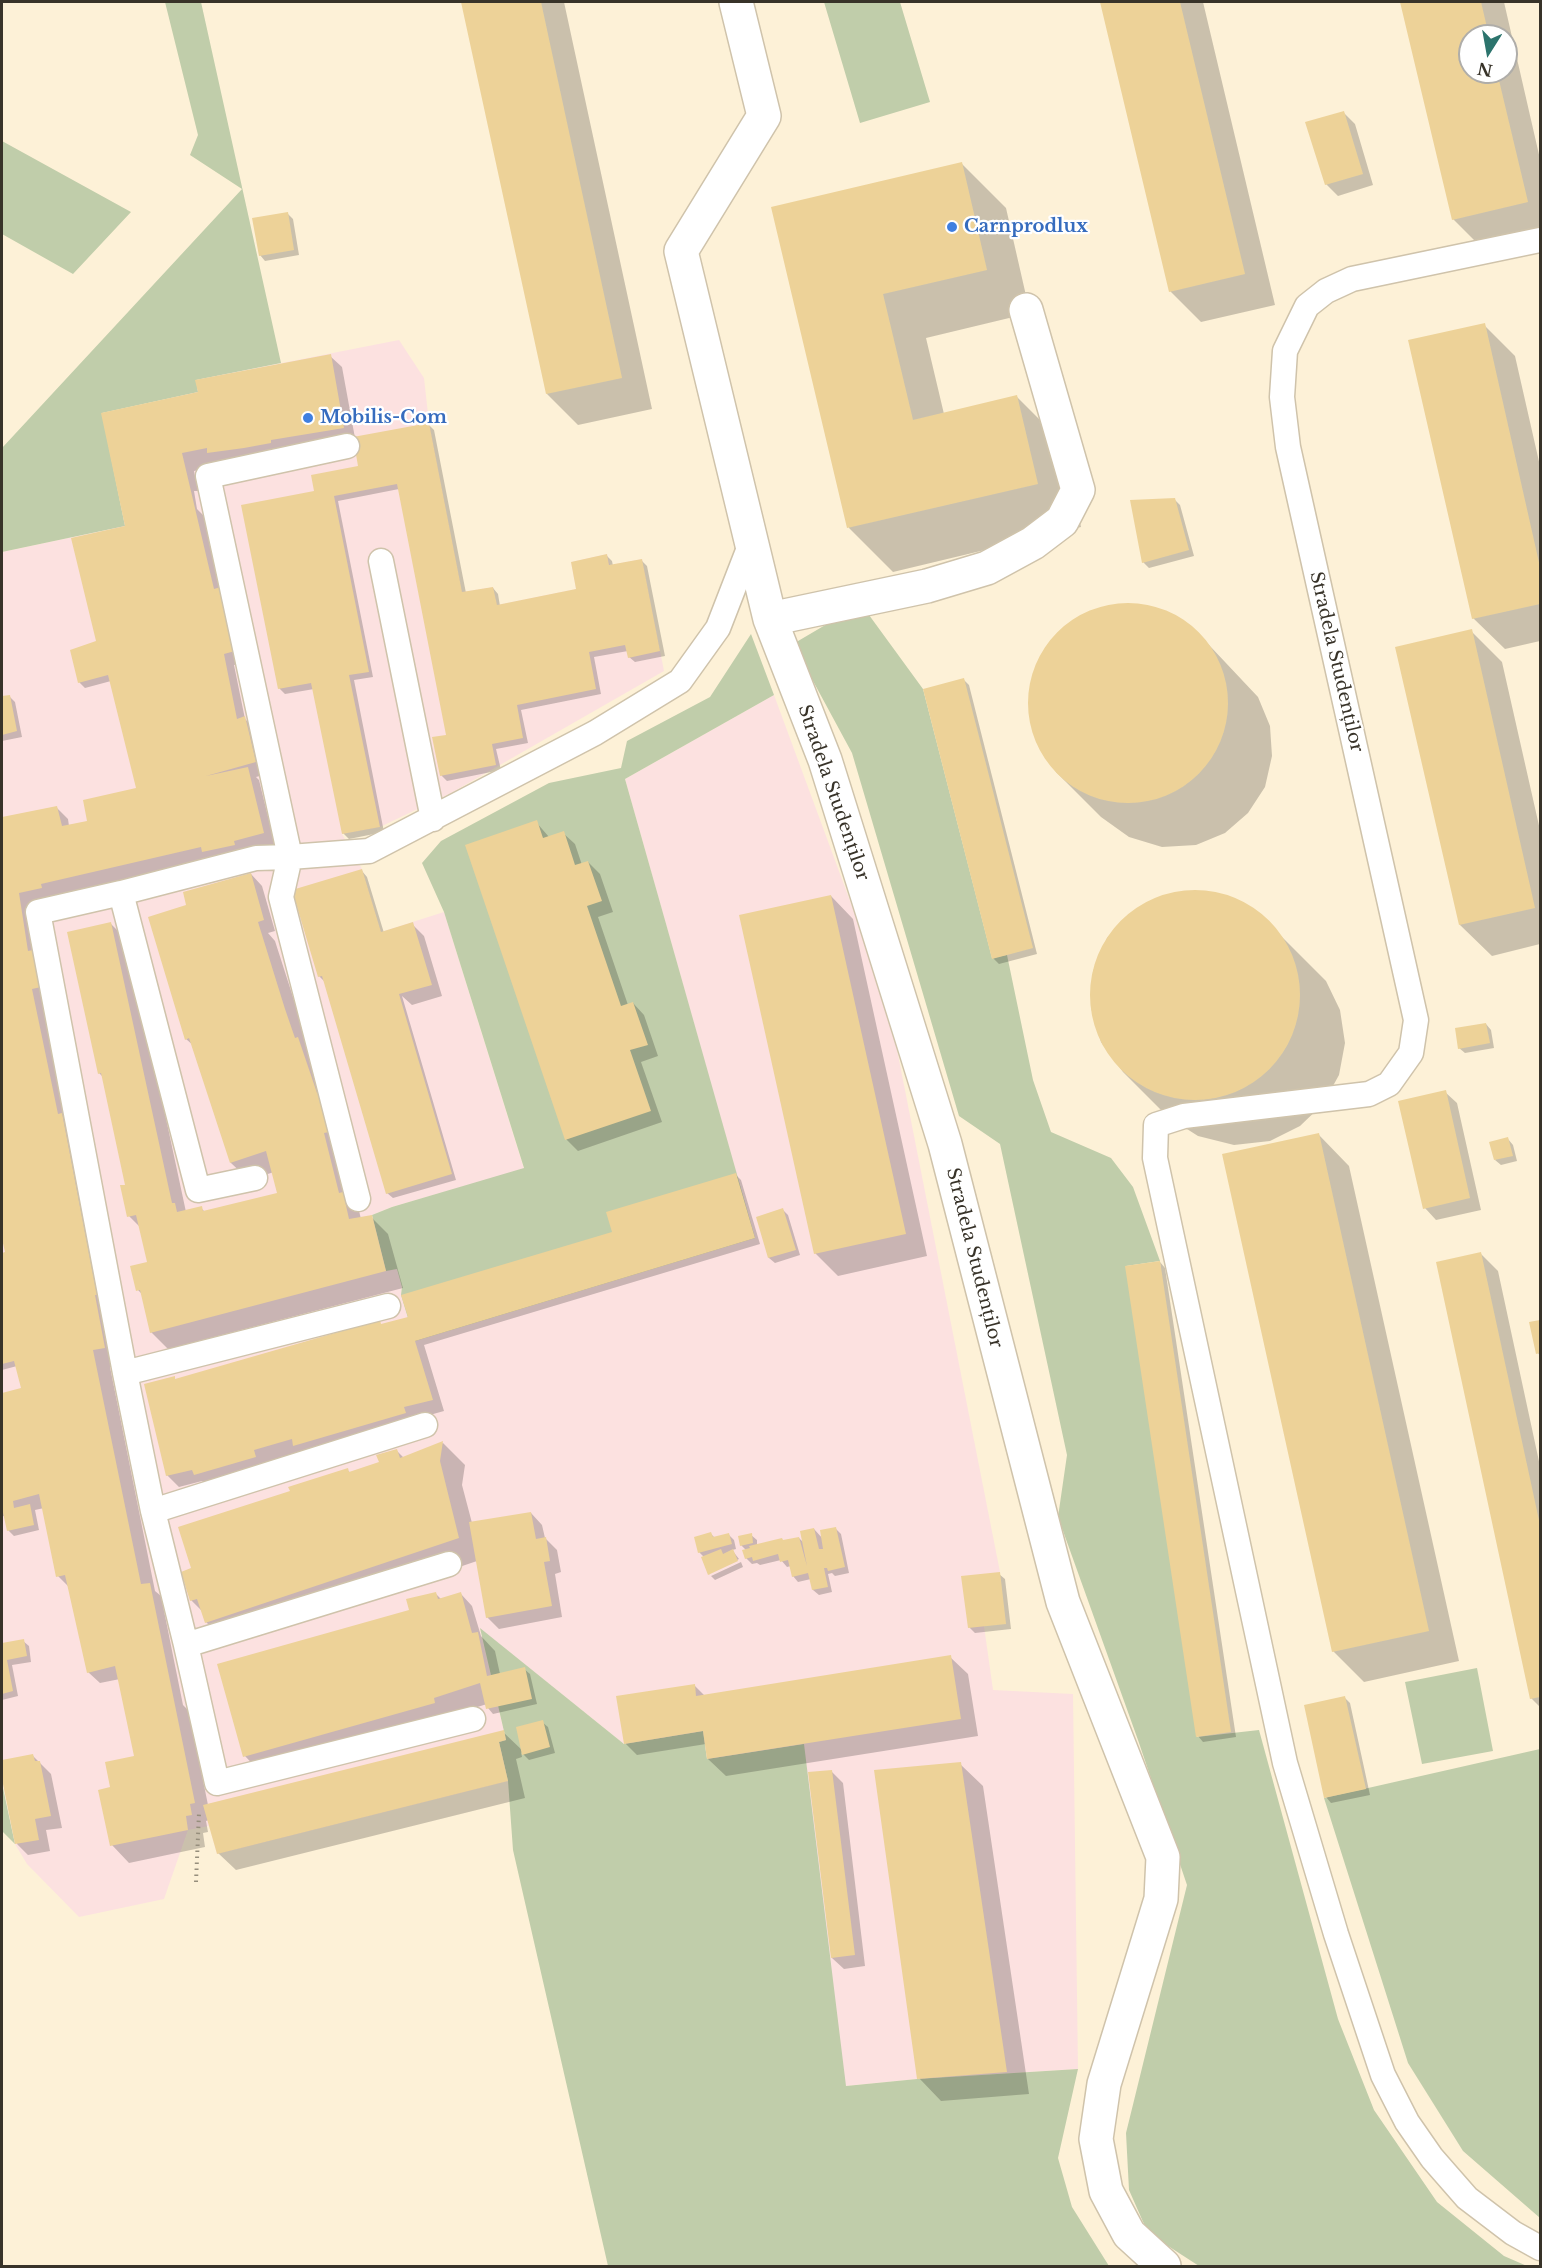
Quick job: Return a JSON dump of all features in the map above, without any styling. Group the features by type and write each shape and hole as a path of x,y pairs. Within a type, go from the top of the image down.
{"street":[{"name":"Stradela Studenților","path":"736,2 764,116 681,251 770,619 825,760 945,1144 1063,1602 1162,1857 1161,1899 1104,2084 1096,2139 1106,2191 1129,2234 1164,2266"},
{"path":"770,619 927,586 987,568 1033,543 1062,521 1078,490 1026,310"}],"lane":[{"name":"Stradela Studenților","path":"1540,240 1352,279 1326,291 1307,306 1285,351 1282,397 1288,447 1416,1020 1411,1053 1389,1084 1369,1094 1184,1116 1156,1125 1155,1158 1285,1763 1336,1934 1383,2075 1407,2122 1432,2158 1467,2198 1513,2233 1540,2248"},
{"path":"347,446 208,476 290,857 281,897 358,1198"},
{"path":"473,1719 217,1783 153,1511 38,912 256,858 369,851 433,819 595,733 680,681 718,628 751,543"},
{"path":"381,561 433,819"},
{"path":"121,893 198,1190 255,1178"},
{"path":"125,1373 388,1306"},
{"path":"153,1511 425,1425"},
{"path":"186,1645 449,1564"}],"path":[{"path":"196,1882 202,1797 217,1783"}],"shaded area":[{"path":"399,340 424,378 429,423 462,592 493,587 497,605 576,589 571,562 607,554 610,565 642,559 664,671 451,793 380,827 342,834 362,869 381,932 444,912 524,1169 392,1207 372,1215 387,1270 397,1269 402,1287 401,1295 415,1340 736,1173 625,779 774,695 888,1004 1000,1572 984,1626 993,1690 1073,1694 1078,2069 846,2086 707,1759 703,1732 624,1744 480,1629 506,1740 499,1742 508,1781 217,1854 209,1826 188,1830 164,1899 79,1917 27,1864 15,1844 2,1779 2,552 111,529 124,520 102,414 197,392 195,380"}],"green space":[{"path":"165,2 201,2 281,363 196,380 198,392 102,413 125,526 2,552 2,448 242,189 190,155 198,135"},
{"path":"824,2 900,2 930,102 860,123"},
{"path":"2,141 131,212 73,274 2,234"},
{"path":"861,604 923,689 992,958 1007,955 1033,1080 1051,1132 1111,1158 1133,1187 1160,1261 1126,1266 1197,1737 1259,1730 1338,2019 1374,2110 1437,2202 1504,2256 1527,2266 1199,2266 1148,2233 1129,2190 1126,2133 1187,1885 1058,1517 1067,1455 1000,1144 959,1116 852,753 793,644"},
{"path":"751,634 774,695 625,779 755,1238 415,1341 401,1295 402,1287 397,1269 386,1271 372,1215 524,1168 444,912 422,863 441,841 549,783 621,768 627,741 710,697"},
{"path":"480,1628 624,1744 703,1731 707,1759 804,1744 846,2086 1078,2069 1058,2158 1072,2207 1109,2266 608,2266 513,1850 508,1781 499,1742 506,1740"},
{"path":"1477,1668 1493,1751 1422,1764 1405,1682"},
{"path":"1540,1749 1540,2218 1463,2151 1408,2063 1324,1798"},
{"path":"2,1779 3,1788 15,1844 2,1831"}],"building":[{"path":"461,2 541,2 622,378 546,394"},
{"path":"1100,2 1180,2 1245,274 1169,292"},
{"path":"1400,2 1481,2 1486,24 1458,24 1458,84 1500,84 1528,202 1452,220"},
{"path":"1344,111 1363,174 1325,185 1305,122"},
{"path":"962,162 987,270 883,294 913,420 1017,395 1038,484 847,528 771,207"},
{"path":"288,212 294,250 259,256 252,218"},
{"path":"1485,323 1540,567 1540,604 1472,619 1408,340"},
{"path":"331,354 344,428 271,440 271,443 244,448 207,453 207,448 182,453 214,589 221,587 235,651 224,654 237,719 245,716 256,762 206,776 248,767 264,833 234,841 235,845 202,852 201,847 41,884 42,888 19,893 28,951 33,950 41,987 32,989 58,1114 62,1113 97,1295 95,1295 105,1348 93,1350 141,1584 150,1583 195,1803 190,1804 192,1815 186,1816 188,1830 110,1846 98,1790 110,1787 105,1762 134,1756 115,1666 87,1673 65,1575 56,1577 39,1494 13,1501 14,1508 30,1504 34,1525 7,1531 2,1508 2,1393 21,1388 14,1361 2,1364 2,1253 5,1252 2,1239 2,817 57,806 62,826 87,821 83,800 136,788 108,675 78,683 70,650 96,641 71,538 125,526 101,413 198,392 195,380"},
{"path":"429,423 462,592 493,587 497,605 576,589 571,562 607,554 609,565 642,559 660,651 628,658 625,645 589,652 596,689 517,705 523,738 492,744 496,765 440,776 432,737 446,735 397,484 334,496 369,672 349,675 380,827 342,834 311,683 278,689 241,505 314,491 311,475 358,466 353,437"},
{"path":"1175,498 1189,550 1142,563 1130,500"},
{"path":"1128,603 1157,607 1175,615 1199,632 1216,656 1224,674 1228,703 1224,732 1216,750 1199,774 1175,791 1157,799 1128,803 1099,799 1081,791 1057,774 1040,750 1032,732 1028,703 1032,674 1040,656 1057,632 1081,615 1099,607"},
{"path":"1472,629 1535,908 1459,925 1395,647"},
{"path":"964,678 1033,948 992,959 923,689"},
{"path":"10,695 17,731 2,735 2,696"},
{"path":"537,820 543,838 564,831 575,865 588,861 602,901 587,906 621,1006 633,1002 648,1045 630,1050 651,1111 565,1140 465,845"},
{"path":"362,869 381,932 413,922 432,985 399,994 452,1174 386,1194 322,976 318,977 292,890"},
{"path":"251,873 264,920 258,922 285,1009 295,1038 298,1037 317,1093 319,1092 329,1132 324,1133 339,1193 343,1192 349,1219 372,1215 386,1271 150,1333 140,1290 136,1291 130,1266 147,1262 136,1215 127,1217 120,1185 125,1185 67,932 111,922 172,1203 175,1203 177,1212 202,1206 203,1211 277,1193 266,1151 230,1163 189,1038 185,1040 148,917 186,905 183,892"},
{"path":"1185,890 1205,890 1226,894 1245,902 1276,928 1288,945 1296,964 1300,995 1296,1026 1288,1045 1262,1076 1245,1088 1226,1096 1205,1100 1185,1100 1164,1096 1145,1088 1114,1062 1102,1045 1094,1026 1090,1005 1090,985 1094,964 1102,945 1128,914 1145,902 1164,894"},
{"path":"831,895 906,1234 814,1254 739,915"},
{"path":"1486,1023 1490,1043 1458,1049 1455,1028"},
{"path":"1446,1090 1470,1198 1423,1209 1398,1101"},
{"path":"1319,1133 1429,1631 1332,1652 1222,1154"},
{"path":"1508,1137 1513,1156 1494,1160 1489,1142"},
{"path":"736,1173 755,1238 415,1341 433,1400 404,1407 406,1413 293,1446 292,1439 254,1450 256,1457 194,1475 192,1470 166,1476 144,1384 175,1376 175,1379 380,1320 381,1324 408,1317 401,1295 612,1232 606,1212"},
{"path":"783,1208 796,1250 768,1258 756,1217"},
{"path":"1481,1252 1540,1525 1540,1697 1530,1699 1436,1262"},
{"path":"1160,1261 1231,1732 1196,1737 1125,1266"},
{"path":"1540,1320 1540,1353 1536,1354 1529,1322"},
{"path":"443,1441 440,1461 459,1538 205,1623 197,1599 190,1601 181,1572 191,1568 178,1527 290,1491 288,1487 348,1468 349,1472 379,1462 376,1455 397,1449 400,1458"},
{"path":"531,1512 536,1539 546,1537 550,1561 544,1562 552,1606 486,1618 469,1522"},
{"path":"836,1527 845,1567 828,1571 824,1568 828,1587 812,1590 808,1573 792,1577 788,1560 780,1562 778,1554 753,1561 752,1557 745,1559 742,1550 750,1548 749,1546 782,1538 783,1540 799,1537 807,1566 800,1531 814,1528 819,1549 823,1549 820,1530"},
{"path":"711,1532 713,1537 729,1533 732,1544 698,1553 694,1537"},
{"path":"752,1533 753,1543 740,1546 738,1536"},
{"path":"721,1549 723,1554 733,1549 738,1561 708,1575 701,1557"},
{"path":"1000,1572 1006,1624 968,1628 961,1576"},
{"path":"436,1592 438,1599 461,1592 472,1633 478,1632 487,1676 525,1667 532,1699 486,1709 480,1683 434,1698 435,1703 243,1757 217,1664 409,1610 406,1599"},
{"path":"24,1639 27,1656 7,1660 13,1691 2,1694 2,1643"},
{"path":"951,1655 961,1719 707,1759 703,1731 624,1744 616,1696 695,1684 696,1696"},
{"path":"1345,1696 1366,1789 1324,1798 1304,1705"},
{"path":"543,1720 550,1747 522,1755 516,1727"},
{"path":"504,1730 506,1740 499,1742 508,1781 217,1854 203,1805"},
{"path":"33,1754 35,1761 40,1761 51,1816 35,1819 39,1840 15,1844 2,1779 2,1760"},
{"path":"961,1762 1007,2072 917,2079 874,1770"},
{"path":"832,1770 855,1955 831,1958 808,1772"}],"place":[{"name":"Carnprodlux","path":"952,227"},
{"name":"Mobilis-Com","path":"308,418"}]}
